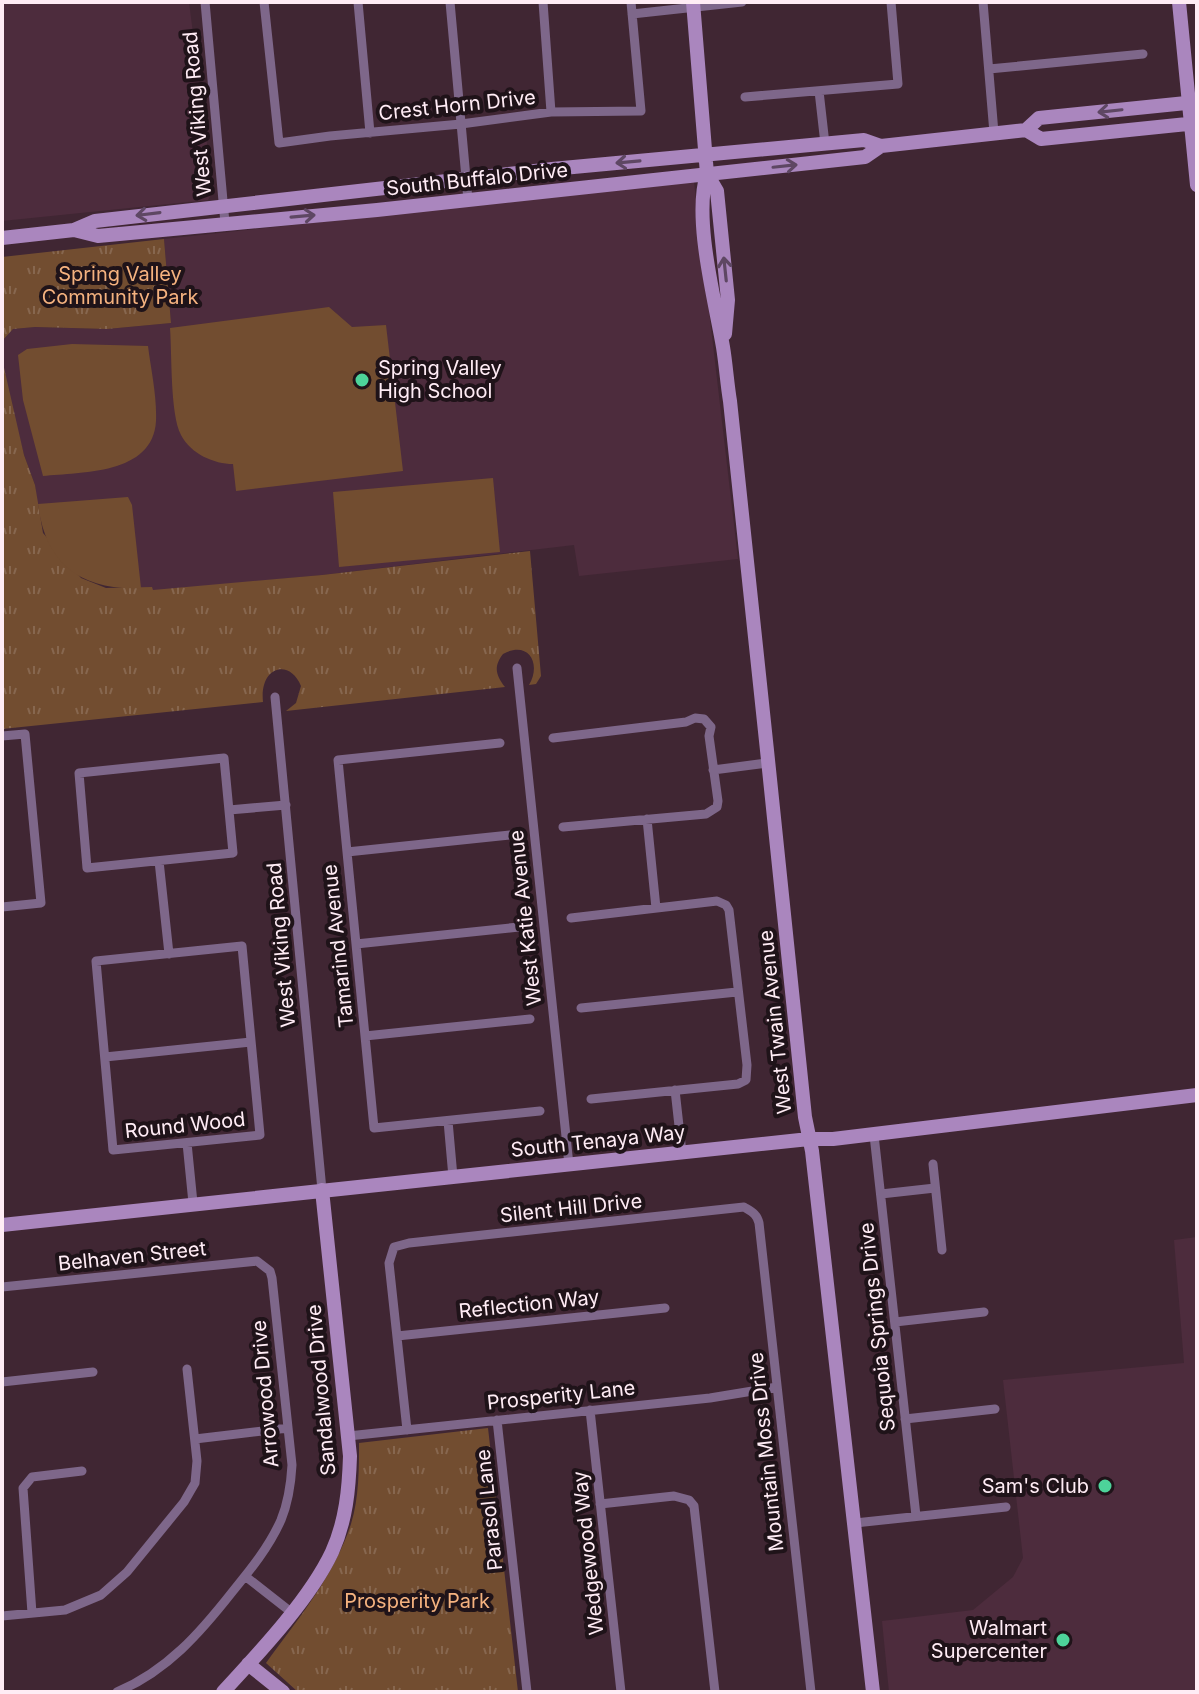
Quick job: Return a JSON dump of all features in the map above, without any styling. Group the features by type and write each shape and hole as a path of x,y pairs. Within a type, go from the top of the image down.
{"street":[{"name":"West Viking Road","path":"205,2 225,223"},
{"name":"Crest Horn Drive","path":"264,2 279,143 551,112 641,111 632,14"},
{"path":"358,2 370,133"},
{"path":"450,2 468,200"},
{"path":"543,2 551,112"},
{"path":"631,2 632,14 693,4 742,2"},
{"path":"745,97 898,84 891,2"},
{"path":"983,2 994,133"},
{"path":"1179,2 1192,102 1197,185"},
{"name":"West Twain Avenue","path":"693,4 707,174 717,191 728,300 723,347 767,763 873,1692"},
{"path":"989,69 1143,54"},
{"path":"819,91 825,144"},
{"name":"South Buffalo Drive","path":"1026,130 1039,118 1192,102"},
{"name":"South Buffalo Drive","path":"2,238 74,230 95,221 224,205 706,155 864,140 881,146 1026,130 1041,139 1194,123"},
{"name":"South Buffalo Drive","path":"74,230 98,236 468,200 865,157 881,146"},
{"name":"West Katie Avenue","path":"517,668 569,1165"},
{"name":"West Viking Road","path":"275,697 322,1190"},
{"path":"553,738 686,722 695,718 704,719 711,727 709,736 717,807 706,814 563,827"},
{"path":"2,736 25,734 41,903 2,907"},
{"name":"Tamarind Avenue","path":"448,1121 374,1128 338,760 500,743"},
{"path":"224,758 229,810 233,853 87,868 79,773 224,758"},
{"path":"713,770 767,763"},
{"path":"229,810 286,805"},
{"path":"647,819 656,908"},
{"path":"347,852 510,835"},
{"path":"159,861 169,954"},
{"path":"571,918 717,901 726,905 748,1075 744,1083 591,1099"},
{"path":"356,944 519,927"},
{"path":"242,946 251,1042 105,1057 96,961 169,954 242,946"},
{"path":"581,1008 737,992"},
{"path":"365,1036 530,1019"},
{"name":"Round Wood","path":"105,1057 113,1150 187,1143 260,1135 251,1042"},
{"path":"675,1090 682,1153"},
{"name":"South Tenaya Way","path":"2,1225 809,1139 874,1135 1197,1095"},
{"path":"453,1177 448,1121 540,1111"},
{"name":"Sequoia Springs Drive","path":"874,1135 916,1516"},
{"path":"187,1143 193,1203"},
{"path":"933,1164 942,1250"},
{"path":"881,1194 935,1188"},
{"name":"Sandalwood Drive","path":"223,1692 314,1582 332,1552 349,1491 348,1436 322,1190"},
{"name":"Silent Hill Drive","path":"397,1336 389,1263 394,1247 744,1207 751,1211"},
{"name":"Mountain Moss Drive","path":"751,1211 759,1223 811,1692"},
{"name":"Belhaven Street","path":"2,1287 257,1261 264,1265"},
{"name":"Arrowood Drive","path":"117,1692 173,1659 199,1634 265,1550 284,1512 292,1465 272,1278 264,1265"},
{"name":"Reflection Way","path":"397,1336 665,1308"},
{"path":"895,1322 984,1312"},
{"path":"397,1336 407,1430"},
{"path":"2,1616 65,1610 101,1595 127,1572 184,1502 195,1483 197,1461 187,1369"},
{"path":"2,1382 93,1372"},
{"name":"Prosperity Lane","path":"348,1436 710,1398 777,1387"},
{"path":"905,1419 995,1409"},
{"name":"Wedgewood Way","path":"590,1410 621,1692"},
{"name":"Parasol Lane","path":"497,1420 527,1692"},
{"path":"195,1439 288,1428"},
{"path":"32,1613 22,1496 26,1482 32,1477 82,1471"},
{"path":"600,1504 674,1496 689,1500 694,1506 715,1692"},
{"path":"855,1523 1006,1507"},
{"path":"245,1576 291,1612"},
{"path":"248,1664 283,1692"}],"shaded area":[{"path":"2,2 189,2 213,191 208,200 2,221"},
{"name":"Spring Valley High School","path":"694,182 738,559 579,576 574,545 322,575 152,591 151,587 123,589 39,519 35,485 10,401 2,341 13,329 107,329 171,323 164,239"},
{"path":"1197,1237 1197,1692 889,1692 882,1621 973,1610 1013,1577 1023,1558 1003,1380 1184,1363 1174,1240"}],"green space":[{"name":"Spring Valley Community Park","path":"164,239 171,323 107,329 13,329 2,341 2,257"},
{"path":"329,307 352,327 386,325 403,471 236,491 233,464 204,457 191,448 181,435 173,399 170,328"},
{"path":"72,344 148,346 156,421 152,439 142,452 129,461 95,471 43,476 23,400 18,355 27,349"},
{"path":"2,359 24,455 35,485 43,533 81,578 106,588 152,587 153,590 322,575 530,551 541,676 536,684 529,685 533,677 533,662 526,652 512,650 503,654 497,667 505,687 286,711 296,703 301,686 296,677 283,669 276,670 266,680 263,702 2,729"},
{"path":"493,478 500,552 339,567 333,492"},
{"path":"128,497 132,505 141,588 101,585 70,570 49,543 38,504"},
{"name":"Prosperity Park","path":"488,1428 518,1692 298,1692 266,1663 314,1596 344,1543 356,1504 359,1443"}],"place":[{"name":"Spring Valley High School","path":"362,380"},
{"name":"Sam's Club","path":"1105,1486"},
{"name":"Walmart Supercenter","path":"1063,1640"}]}
